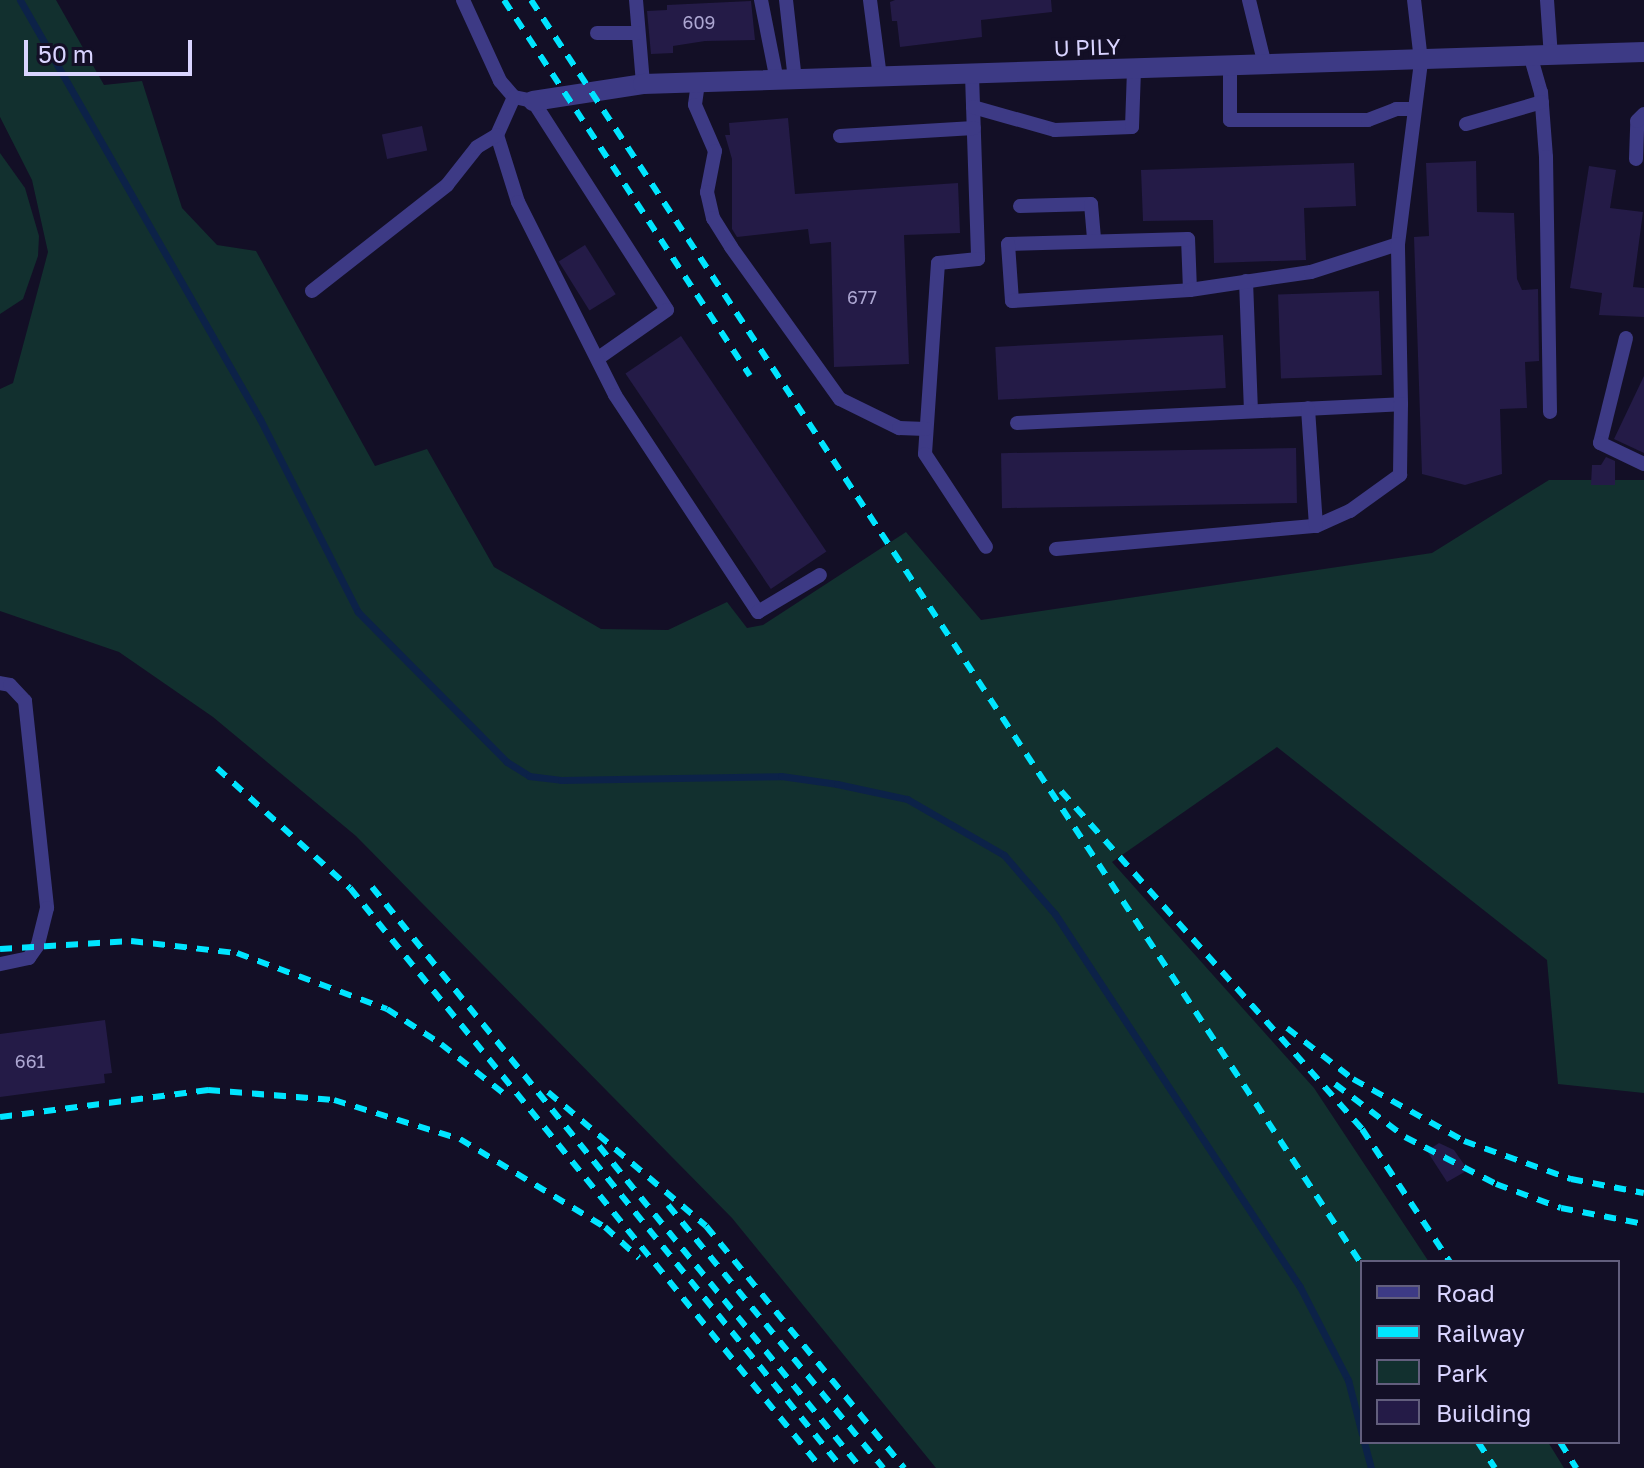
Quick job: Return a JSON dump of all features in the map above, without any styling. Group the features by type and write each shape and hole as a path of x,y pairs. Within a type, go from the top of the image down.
{"street":[{"name":"U PILY","path":"524,99 643,84 1541,58 1644,52"}],"lane":[{"path":"463,0 500,81 524,99 667,310 600,357"},
{"path":"636,0 643,84"},
{"path":"761,0 786,80"},
{"path":"786,0 786,80"},
{"path":"870,0 880,77"},
{"path":"1249,0 1265,65"},
{"path":"1056,549 1316,526 1350,511 1400,475 1398,244 1421,61 1414,0"},
{"path":"1547,0 1541,58 1550,412"},
{"path":"597,33 637,33"},
{"path":"1230,66 1230,120 1368,120 1396,109 1414,109"},
{"path":"973,107 1055,130 1132,127 1134,69"},
{"path":"972,75 978,259 938,263 925,454 986,547"},
{"path":"698,83 695,105 715,151 707,192 713,218 731,247 840,399 899,428 926,429"},
{"path":"312,291 447,185 477,147 497,135 524,99"},
{"path":"1466,124 1542,102"},
{"path":"1636,159 1637,121 1644,114"},
{"path":"840,136 974,128"},
{"path":"497,135 518,202 600,357 615,395 758,612 820,575"},
{"path":"1020,206 1091,204 1094,241"},
{"path":"1190,290 1188,239 1008,244 1012,301 1190,290 1311,272 1398,244"},
{"path":"1246,281 1251,411"},
{"path":"1626,338 1600,443 1644,464"},
{"path":"1017,423 1401,404"},
{"path":"1308,408 1316,526"},
{"path":"0,683 10,685 25,701 47,908 38,945 29,958 0,964"}],"green space":[{"path":"0,0 56,0 104,85 142,81 182,208 217,245 256,251 375,466 427,449 494,567 601,629 668,630 727,602 747,628 763,625 906,532 981,620 1432,553 1549,480 1644,480 1644,1093 1558,1084 1547,960 1277,747 1112,862 1314,1088 1428,1260 1360,1260 1360,1444 1549,1444 1564,1468 936,1468 732,1218 356,836 213,717 119,652 0,611 0,389 13,383 48,252 32,180 0,117"},
{"path":"0,153 25,188 39,236 38,256 23,299 0,314"}],"building":[{"path":"1051,0 1052,12 981,20 982,37 900,47 897,21 892,21 890,2"},
{"path":"751,1 755,40 705,41 673,46 673,53 651,54 647,11 667,10 667,5"},
{"path":"788,118 795,194 958,183 960,233 904,235 909,364 834,367 831,242 810,244 808,229 737,237 732,229 732,159 725,135 730,135 729,123"},
{"path":"422,126 427,150 387,159 382,135"},
{"path":"1476,161 1477,212 1514,213 1517,279 1522,290 1538,289 1539,361 1525,362 1527,408 1500,409 1502,474 1465,485 1422,474 1414,237 1429,236 1426,163"},
{"path":"1354,163 1356,206 1304,208 1306,260 1214,263 1213,220 1143,221 1141,170"},
{"path":"1589,166 1616,170 1610,208 1643,212 1633,287 1644,288 1644,317 1599,315 1602,293 1570,288"},
{"path":"585,245 616,294 589,311 559,261"},
{"path":"1379,291 1382,375 1281,378 1278,295"},
{"path":"1223,335 1226,388 998,400 995,347"},
{"path":"681,336 826,552 771,589 625,373"},
{"path":"1644,376 1644,453 1614,439"},
{"path":"1296,448 1297,503 1002,508 1001,453"},
{"path":"1606,457 1615,461 1615,485 1591,485 1592,465 1601,465"},
{"path":"105,1020 112,1073 104,1074 105,1083 0,1097 0,1034"},
{"path":"1439,1143 1454,1150 1468,1170 1447,1182 1427,1151"}],"waterway":[{"path":"20,0 260,419 358,612 507,762 529,776 561,780 781,776 837,784 907,799 1004,855 1055,914 1300,1287 1348,1380 1360,1426"},
{"path":"1365,1444 1371,1468"}],"railway":[{"path":"504,0 750,376"},
{"path":"531,0 1360,1262"},
{"path":"217,768 350,888 821,1468"},
{"path":"1061,791 1362,1129 1449,1260"},
{"path":"372,887 842,1468"},
{"path":"0,949 131,941 237,953 387,1009 441,1044 508,1097"},
{"path":"1287,1028 1353,1079 1464,1141 1571,1179 1644,1193"},
{"path":"1335,1084 1405,1137 1496,1184 1561,1208 1644,1224"},
{"path":"0,1117 208,1090 334,1100 460,1139 605,1227 639,1258"},
{"path":"548,1092 706,1226 904,1468"},
{"path":"599,1146 861,1468"},
{"path":"668,1205 883,1468"},
{"path":"1479,1444 1495,1468"},
{"path":"1561,1444 1576,1468"}]}
